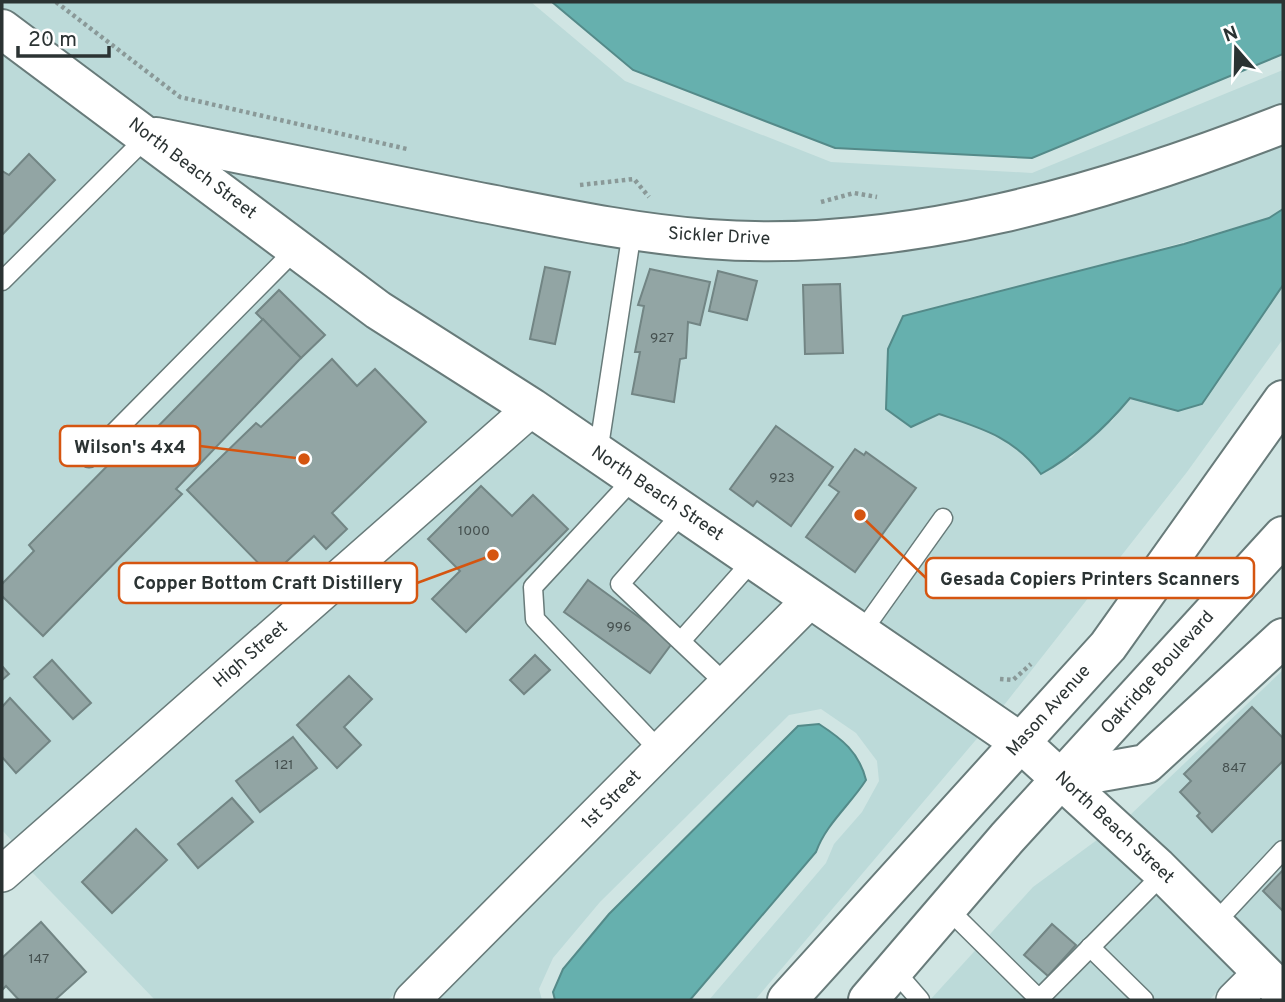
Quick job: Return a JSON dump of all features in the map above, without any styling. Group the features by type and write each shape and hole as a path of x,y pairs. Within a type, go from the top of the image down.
{"street":[{"name":"North Beach Street","path":"2,29 378,310 532,408 1020,742 1164,873 1273,983"},
{"name":"Sickler Drive","path":"148,136 641,215 711,239 829,240 936,227 1084,191 1227,146 1283,124"},
{"name":"Mason Avenue","path":"787,1000 1108,646 1283,400"},
{"name":"High Street","path":"5,863 532,408"},
{"name":"Oakridge Boulevard","path":"1062,779 1283,536"},
{"name":"1st Street","path":"412,1000 811,599"},
{"path":"869,1000 1062,779 1146,764 1283,638"},
{"path":"1234,1000 1273,983"}],"lane":[{"path":"2,281 148,136"},
{"path":"598,453 641,215"},
{"path":"89,458 297,248"},
{"path":"634,478 533,587 535,619 660,751"},
{"path":"684,512 621,584 727,685"},
{"path":"861,633 943,518"},
{"path":"681,641 754,559"},
{"path":"1214,924 1283,850"},
{"path":"947,908 1039,999 1164,873"},
{"path":"1090,947 1144,1000"},
{"path":"894,970 920,1000"}],"path":[{"path":"56,2 180,97 419,152"},
{"path":"566,186 634,179 641,215"},
{"path":"817,204 854,193 879,197"},
{"path":"1000,680 1013,680 1031,664"}],"shaded area":[{"path":"2,2 531,2 625,81 831,162 1032,173 1283,70 1283,105 1221,129 1080,174 933,210 827,222 710,222 613,210 153,119 2,9"},
{"path":"2,49 504,410 12,841 2,830"},
{"path":"1283,143 1283,209 1269,218 1042,282 967,298 939,414 985,429 1026,452 1071,458 1098,429 1112,421 1130,398 1178,411 1202,404 1283,285 1283,339 1187,472 1001,709 821,586 812,575 808,577 542,395 534,384 530,387 386,295 215,166 712,257"},
{"path":"535,430 785,601 388,1000 155,1000 31,871"},
{"path":"814,621 980,735 755,1000 709,1000 826,863 834,844 862,812 879,781 877,761 856,733 821,709 789,715 600,902 553,958 539,989 542,1000 437,1000"},
{"path":"1283,670 1283,970 1128,817"},
{"path":"1101,837 1238,971 1209,1000 930,1000 1033,887"}],"water":[{"path":"552,2 1283,2 1283,54 1032,158 835,148 633,70"},
{"path":"1283,209 1283,285 1202,404 1178,411 1130,398 1089,440 1041,474 1020,451 983,429 939,414 911,427 886,409 888,349 903,316 1184,244 1269,218"},
{"path":"819,724 854,754 866,780 826,832 816,852 690,1000 555,1000 553,992 563,969 609,914 798,726"}],"building":[{"path":"29,154 55,180 2,235 2,171 9,175"},
{"path":"545,267 570,272 555,344 530,339"},
{"path":"650,269 710,282 700,325 688,322 686,358 680,359 674,402 632,394 640,352 635,352 644,306 638,305"},
{"path":"718,271 757,281 747,320 709,311"},
{"path":"840,284 843,353 805,354 803,285"},
{"path":"279,290 325,335 301,358 256,313"},
{"path":"263,319 301,358 176,489 182,494 43,636 2,596 2,584 34,551 29,545 128,445 134,451"},
{"path":"332,359 357,386 375,369 426,422 332,513 347,529 326,549 314,536 271,576 187,490 256,423 261,427"},
{"path":"776,426 833,467 791,526 757,501 753,506 730,489"},
{"path":"855,449 864,455 866,452 916,488 855,572 806,537 839,492 829,485"},
{"path":"481,486 512,516 533,495 568,529 466,632 432,599 460,571 428,539"},
{"path":"588,580 673,642 650,673 564,612"},
{"path":"535,655 550,670 524,694 510,680"},
{"path":"52,660 91,703 73,719 34,677"},
{"path":"2,666 9,674 2,680"},
{"path":"349,676 372,699 344,727 361,745 337,768 297,725"},
{"path":"10,698 50,741 16,773 2,757 2,707"},
{"path":"1252,707 1283,738 1283,761 1212,832 1197,816 1200,813 1180,792 1191,781 1184,774"},
{"path":"293,737 317,768 260,812 236,781"},
{"path":"232,798 253,822 198,868 178,844"},
{"path":"136,829 167,860 112,913 82,882"},
{"path":"1283,870 1283,911 1263,891"},
{"path":"41,922 86,972 55,1000 19,1000 6,986 2,990 2,958"},
{"path":"1052,924 1076,945 1048,976 1024,955"}],"place":[{"name":"Wilson's 4x4","path":"304,459"},
{"name":"Gesada Copiers Printers Scanners","path":"860,515"},
{"name":"Copper Bottom Craft Distillery","path":"493,555"}]}
